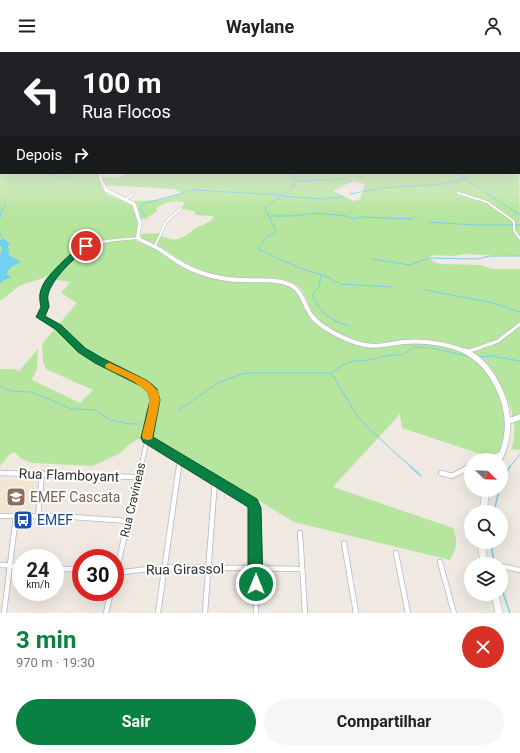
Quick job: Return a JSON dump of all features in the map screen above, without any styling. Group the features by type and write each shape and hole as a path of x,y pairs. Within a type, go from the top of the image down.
{"street":[{"path":"100,174 106,191 132,202 135,206 140,223 138,238 155,246 184,266 210,275 236,280 274,281 290,284 298,290 315,320 332,331 362,344 382,346 417,341 467,352 482,363 492,375 505,403 509,421 508,437 502,453"},
{"path":"126,199 134,193"},
{"path":"458,193 487,202 512,220 514,222 514,230 520,239"},
{"path":"155,246 166,222 181,208"},
{"name":"Rua Cravíneas","path":"121,549 155,400 153,391 145,384 81,350 58,327 40,317 46,305 43,297 45,288 51,279 82,248 90,244 138,238"},
{"path":"467,352 498,341 520,324"},
{"path":"509,421 520,417"},
{"path":"147,438 253,503 255,508 256,613"},
{"path":"158,613 180,459"},
{"path":"442,473 452,476 464,470"},
{"name":"Rua Flamboyant","path":"0,473 42,473 137,477"},
{"path":"38,517 42,473"},
{"path":"205,613 215,480"},
{"path":"0,516 128,521"},
{"path":"4,613 16,516"},
{"path":"300,533 305,613"},
{"path":"344,543 356,613"},
{"path":"396,553 408,613"},
{"path":"440,562 454,613"},
{"path":"0,565 10,565"},
{"name":"Rua Girassol","path":"124,573 165,567 302,569"},
{"path":"508,567 520,570"},
{"path":"106,613 109,601"},
{"path":"496,601 499,613"}],"shaded area":[{"name":"EMEF Cascata","path":"0,480 35,480 29,515 0,515"}],"green space":[{"path":"0,174 99,174 101,184 106,194 132,205 138,224 136,241 154,247 179,263 212,276 269,281 291,285 296,291 311,319 318,325 361,346 421,343 439,345 468,353 487,372 505,412 507,432 501,451 495,453 478,453 402,428 400,414 333,487 453,528 456,537 456,544 450,560 294,522 151,437 138,439 119,454 92,466 33,463 22,459 14,452 9,455 0,466 0,369 13,369 19,371 38,349 37,369 32,380 80,403 93,390 46,369 43,361 42,344 77,303 61,293 70,282 52,279 61,269 46,277 19,286 0,301"},
{"path":"519,174 520,256 465,254 451,256 434,255 429,257 434,262 441,264 480,265 493,269 520,269 520,450 511,449 514,435 514,421 505,394 489,366 475,353 447,343 426,339 408,339 374,343 354,340 333,330 319,321 315,317 302,290 289,281 274,278 242,278 218,275 187,264 167,251 141,240 141,234 163,233 161,236 171,239 178,239 211,221 213,216 196,215 194,211 181,209 184,202 177,201 162,204 156,208 157,211 146,219 141,219 136,204 133,201 156,200 182,193 174,189 105,185 102,177 117,178 123,175","holes":["353,181 365,184 360,199 354,201 333,191"]}],"water":[{"path":"5,239 10,244 8,246 9,256 19,260 20,263 11,267 6,274 11,277 0,284 0,256 2,248 0,245 0,240"}],"waterway":[{"path":"52,174 60,179 69,176 70,174"},
{"path":"294,174 295,176 293,187 265,208 276,231 267,237 258,249 297,267 328,277 340,284 392,287"},
{"path":"458,174 520,215"},
{"path":"295,181 342,179 351,181"},
{"path":"350,194 382,188 442,184 465,179"},
{"path":"145,215 140,208 143,204 193,190 281,195"},
{"path":"282,196 321,199 343,197"},
{"path":"0,218 1,211 6,204 5,202"},
{"path":"270,216 294,216 314,213 347,216 353,219 362,217 412,219"},
{"path":"429,222 474,225 520,225"},
{"path":"0,233 3,240"},
{"path":"371,259 410,265 429,258 477,259 490,256 520,256"},
{"path":"321,276 319,287 312,294 315,301 326,315 349,326"},
{"path":"425,290 489,302 520,312"},
{"path":"179,410 218,383 245,373 332,373 341,366 353,361 369,360 390,355 402,355 414,347 432,348 468,356"},
{"path":"477,357 492,356 520,361"},
{"path":"332,374 356,414 368,428 411,467"},
{"path":"0,387 11,391 31,392 72,409 96,410 110,420 130,424 139,424"},
{"path":"510,467 520,454"},
{"path":"410,466 421,476"},
{"path":"508,470 510,466"},
{"path":"496,505 497,497"},
{"path":"492,549 493,557"},
{"path":"506,601 510,613"}],"slow traffic":[{"path":"110,366 145,384 153,391 155,400 154,409 148,436"}],"place":[{"name":"EMEF Cascata","path":"16,497"},
{"name":"EMEF","path":"23,520"}],"route":[{"path":"86,246 82,248 48,283 43,297 46,305 40,317 58,327 81,350 145,384 153,391 155,400 154,409 147,438 253,503 255,508 256,584"}]}
